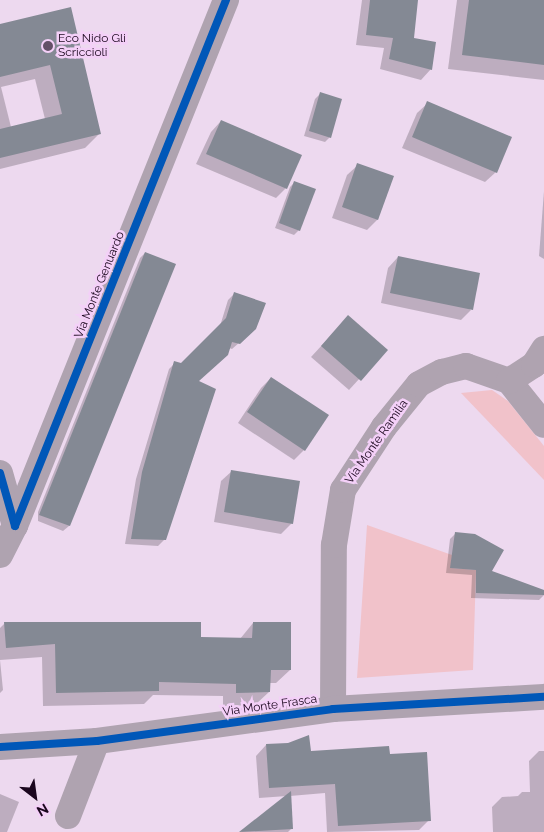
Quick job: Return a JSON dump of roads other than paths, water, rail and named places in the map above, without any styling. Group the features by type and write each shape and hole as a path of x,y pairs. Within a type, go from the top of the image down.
{"street":[{"name":"Via Monte Genuardo","path":"0,555 15,526 226,0"},
{"path":"544,349 534,365 509,381 544,425"},
{"name":"Via Monte Ramilia","path":"333,709 334,545 343,490 384,427 419,384 442,372 466,366 509,381"},
{"path":"0,473 15,526"},
{"name":"Via Monte Frasca","path":"0,747 97,741 333,709 544,697"},
{"path":"67,827 97,741"}],"place":[{"name":"Eco Nido Gli Scriccioli","path":"48,46"}]}
